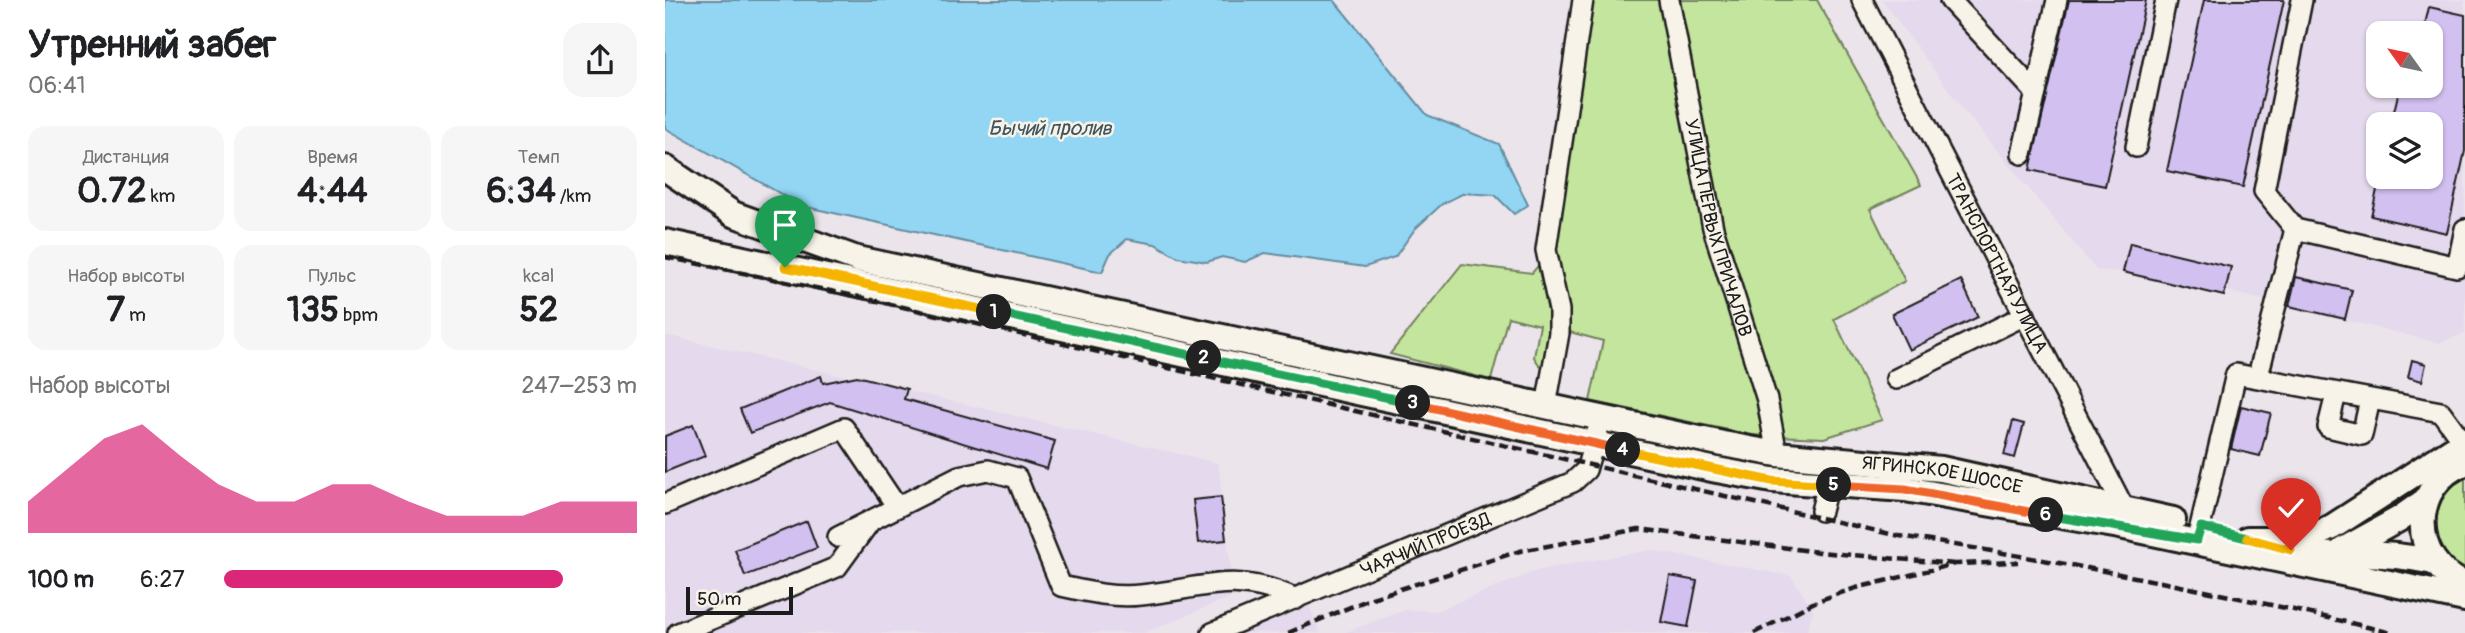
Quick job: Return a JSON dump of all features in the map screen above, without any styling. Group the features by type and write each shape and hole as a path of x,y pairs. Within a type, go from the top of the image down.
{"main road":[{"name":"ЯГРИНСКОЕ ШОССЕ","path":"665,168 733,214 857,259 1777,454 1941,469 2122,517 2199,533 2248,539"},
{"name":"ЯГРИНСКОЕ ШОССЕ","path":"665,242 1772,481 1905,489 2122,517"},
{"path":"2340,552 2399,519 2426,500 2464,449"},
{"path":"2248,539 2307,539 2464,449"},
{"path":"2426,500 2422,533 2434,562 2447,575 2465,584"},
{"name":"ЯГРИНСКОЕ ШОССЕ","path":"2199,533 2282,560 2465,599"},
{"path":"2248,539 2313,556"},
{"path":"2282,560 2340,552 2387,553 2434,562"}],"street":[{"path":"1546,406 1559,321 1546,250 1583,0"},
{"name":"УЛИЦА ПЕРВЫХ ПРИЧАЛОВ","path":"1669,0 1713,228 1767,400 1777,454"},
{"name":"ТРАНСПОРТНАЯ УЛИЦА","path":"1862,0 2025,315 2122,517"},
{"path":"1951,0 2036,93"},
{"path":"2022,154 2057,0"},
{"path":"2136,147 2166,0"},
{"path":"2302,0 2264,191 2295,229 2457,267 2465,229"},
{"path":"2258,376 2295,229"},
{"path":"1896,379 2025,315"},
{"path":"2199,533 2236,374 2441,412 2464,449"},
{"path":"2336,394 2328,427 2362,435 2370,400"},
{"name":"ЧАЯЧИЙ ПРОЕЗД","path":"1212,633 1573,482 1586,470 1600,418"},
{"path":"665,504 844,428 898,507"},
{"path":"838,537 959,476 988,470 1017,478 1061,586 1102,596 1140,596 1234,581 1269,586 1296,599"},
{"path":"1821,511 1828,484"},
{"path":"685,632 837,567 872,520"}],"shaded area":[{"path":"1882,0 2465,0 2465,333 2439,343 2243,295 2225,290 2231,267 2130,243 2123,272 2096,270 1962,108"},
{"path":"665,335 1218,463 1234,596 1143,633 665,633"},
{"path":"1649,550 1791,576 1813,610 1806,633 1344,633 1405,610 1436,611 1539,570"},
{"path":"1309,606 1320,633 1244,633"}],"green space":[{"path":"1587,0 1817,0 1921,185 1870,209 1905,281 1834,319 1882,420 1824,438 1752,435 1590,401 1603,341 1555,328 1549,358 1540,366 1534,357 1540,325 1508,317 1491,380 1390,354 1462,264 1532,273 1550,252"},
{"path":"2465,477 2465,571 2450,563 2440,552 2433,526 2436,511 2443,498 2452,486"}],"water":[{"name":"Бычий пролив","path":"665,0 1334,0 1427,115 1499,144 1528,205 1514,214 1495,195 1464,193 1442,204 1415,229 1395,257 1365,267 1265,253 1245,262 1222,257 1207,262 1178,257 1155,244 1127,239 1110,254 1102,272 802,206 665,128"}],"building":[{"path":"2069,0 2146,0 2105,186 2030,170"},
{"path":"2204,0 2284,0 2243,187 2167,171"},
{"path":"2429,7 2465,15 2465,151 2447,233 2371,216 2377,189 2443,189 2443,112 2394,112 2397,98 2443,98 2443,21 2426,21"},
{"path":"2130,243 2231,267 2224,296 2123,272"},
{"path":"2296,277 2352,290 2345,319 2289,306"},
{"path":"1961,280 1978,317 1909,350 1892,314"},
{"path":"2412,360 2426,364 2422,381 2408,377"},
{"path":"821,376 823,383 857,376 907,389 904,399 1055,441 1047,469 830,402 750,433 740,409"},
{"path":"2241,406 2271,413 2260,456 2231,449"},
{"path":"2013,421 2024,424 2015,458 2004,455"},
{"path":"693,425 705,456 665,472 665,436"},
{"path":"1221,497 1226,540 1198,543 1193,500"},
{"path":"807,521 817,548 745,576 735,550"},
{"path":"1670,576 1697,581 1688,627 1661,622"}],"railway":[{"path":"665,257 855,296 1899,536 2147,579 2392,633"},
{"path":"1288,633 1372,598 1520,551 1639,529 1819,552 1955,564"},
{"path":"1754,633 1817,601 1856,588 1955,564 2018,562"}],"route":[{"path":"785,267 1772,481 1905,489 2197,540 2201,527 2291,550"}]}
